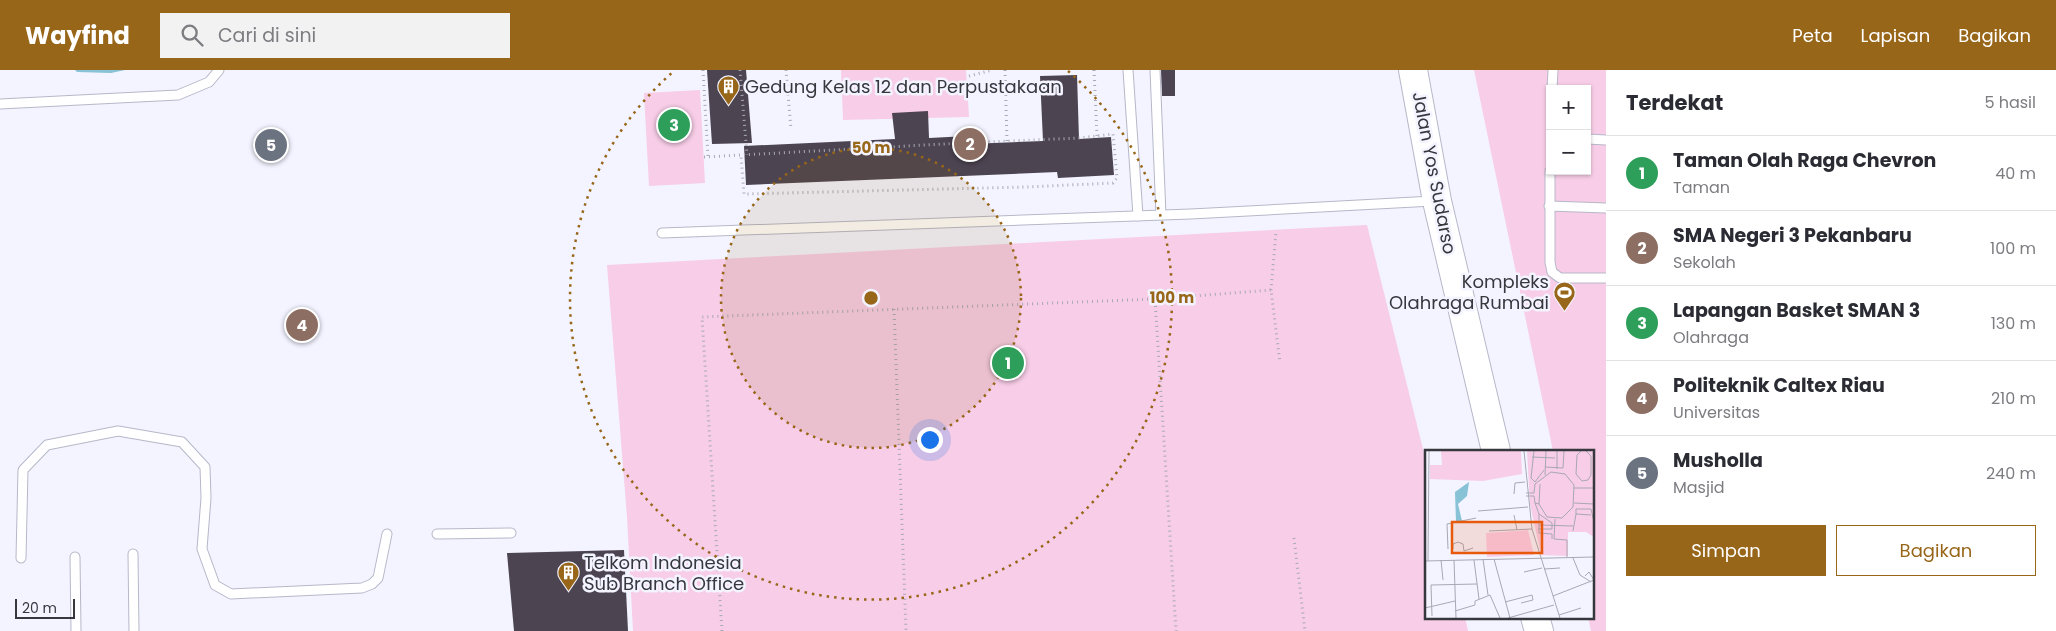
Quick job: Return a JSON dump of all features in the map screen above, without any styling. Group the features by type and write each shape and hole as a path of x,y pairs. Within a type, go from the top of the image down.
{"main road":[{"name":"Jalan Yos Sudarso","path":"1413,70 1437,201 1496,450"},
{"path":"1536,618 1539,631"}],"lane":[{"path":"0,104 178,95 209,82 219,70"},
{"path":"1128,70 1138,216"},
{"path":"1155,70 1161,216"},
{"path":"1552,85 1553,70"},
{"path":"1591,140 1606,140"},
{"path":"1550,175 1550,262 1552,272 1560,278 1606,278"},
{"path":"662,233 1161,216 1437,201"},
{"path":"1549,206 1606,208"},
{"path":"21,558 23,470 47,444 118,431 182,442 205,467 206,498 202,549 216,585 231,594 362,588 372,584 381,571 387,534"},
{"path":"437,534 511,533"},
{"path":"133,554 134,631"},
{"path":"74,557 76,631"}],"path":[{"path":"703,70 708,157"},
{"path":"740,70 747,155"},
{"path":"786,70 791,129"},
{"path":"969,76 992,70"},
{"path":"1005,70 1007,141"},
{"path":"1094,70 1097,136"},
{"path":"704,157 1113,134 1118,178 1113,183 1026,187 744,194 741,155"},
{"path":"1276,232 1271,290 1280,363"},
{"path":"722,631 702,317 1155,299 1271,290"},
{"path":"1155,299 1176,631"},
{"path":"894,309 906,631"},
{"path":"1294,538 1305,631"}],"shaded area":[{"path":"841,70 966,70 969,117 843,120"},
{"name":"Kompleks Olahraga Rumbai","path":"1474,70 1606,70 1606,631 1591,631 1588,618 1594,618 1594,450 1553,450"},
{"path":"700,90 705,183 649,186 644,93"},
{"path":"1367,225 1425,457 1425,618 1465,618 1468,631 633,631 627,517 607,265"}],"water":[{"path":"75,70 125,70 111,73 77,72"}],"building":[{"name":"Gedung Kelas 12 dan Perpustakaan","path":"707,70 746,70 752,143 712,144"},
{"path":"1161,70 1175,70 1175,96 1162,96"},
{"path":"1077,75 1079,139 1111,137 1114,175 1058,178 1057,172 746,185 744,146 895,139 892,113 928,111 929,138 968,136 969,144 1043,141 1040,76"},
{"name":"Telkom Indonesia Sub Branch Office","path":"624,550 628,631 514,631 507,553"}],"place":[{"name":"Gedung Kelas 12 dan Perpustakaan","path":"729,106"},
{"name":"Lapangan Basket SMAN 3","path":"674,125"},
{"name":"SMA Negeri 3 Pekanbaru","path":"970,144"},
{"name":"Musholla","path":"271,145"},
{"name":"Kompleks Olahraga Rumbai","path":"1565,311"},
{"name":"Politeknik Caltex Riau","path":"302,325"},
{"name":"Taman Olah Raga Chevron","path":"1008,363"},
{"name":"Telkom Indonesia Sub Branch Office","path":"568,592"}]}
